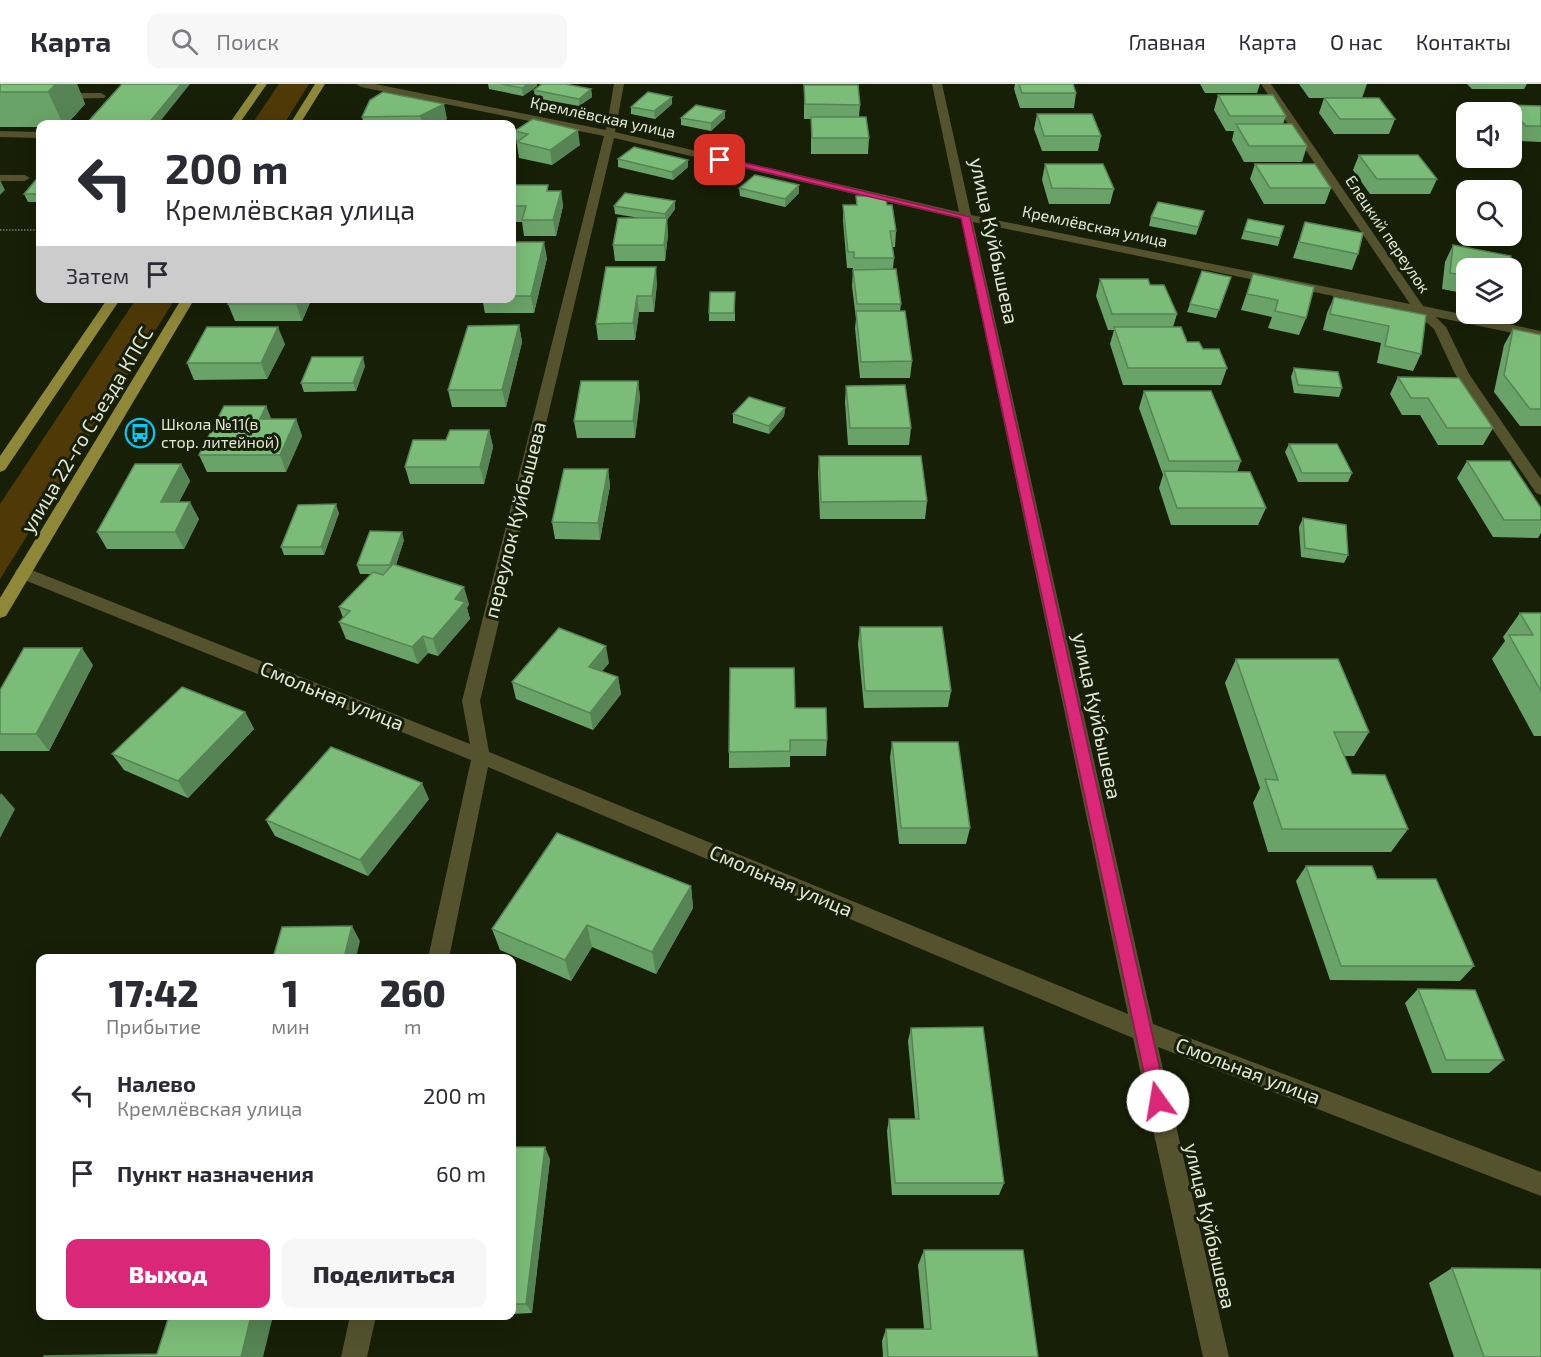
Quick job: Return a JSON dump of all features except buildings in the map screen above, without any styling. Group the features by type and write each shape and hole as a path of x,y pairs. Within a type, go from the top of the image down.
{"main road":[{"path":"237,120 262,84"},
{"path":"298,120 320,84"},
{"path":"0,467 112,303"},
{"name":"улица 22-го Съезда КПСС","path":"0,612 186,303"}],"street":[{"name":"Кремлёвская улица","path":"361,84 610,134 965,217 1541,335"},
{"name":"переулок Куйбышева","path":"439,954 481,756 471,701 610,134 619,84"},
{"name":"улица Куйбышева","path":"937,84 1216,1357"},
{"name":"Елецкий переулок","path":"1266,84 1419,309 1440,327 1462,374 1541,490"},
{"path":"45,96 102,96"},
{"path":"0,134 36,135"},
{"path":"0,178 25,178"},
{"name":"Смольная улица","path":"23,573 481,756 1143,1031 1541,1185"},
{"path":"354,1357 362,1320"}],"path":[{"path":"0,230 36,230"}],"shaded area":[{"path":"279,84 309,84 286,120 255,120"},
{"path":"133,303 172,303 0,579 0,504"}],"place":[{"name":"Школа №11(в стор. литейной)","path":"140,433"}],"route":[{"path":"720,160 965,217 1158,1101"}]}
